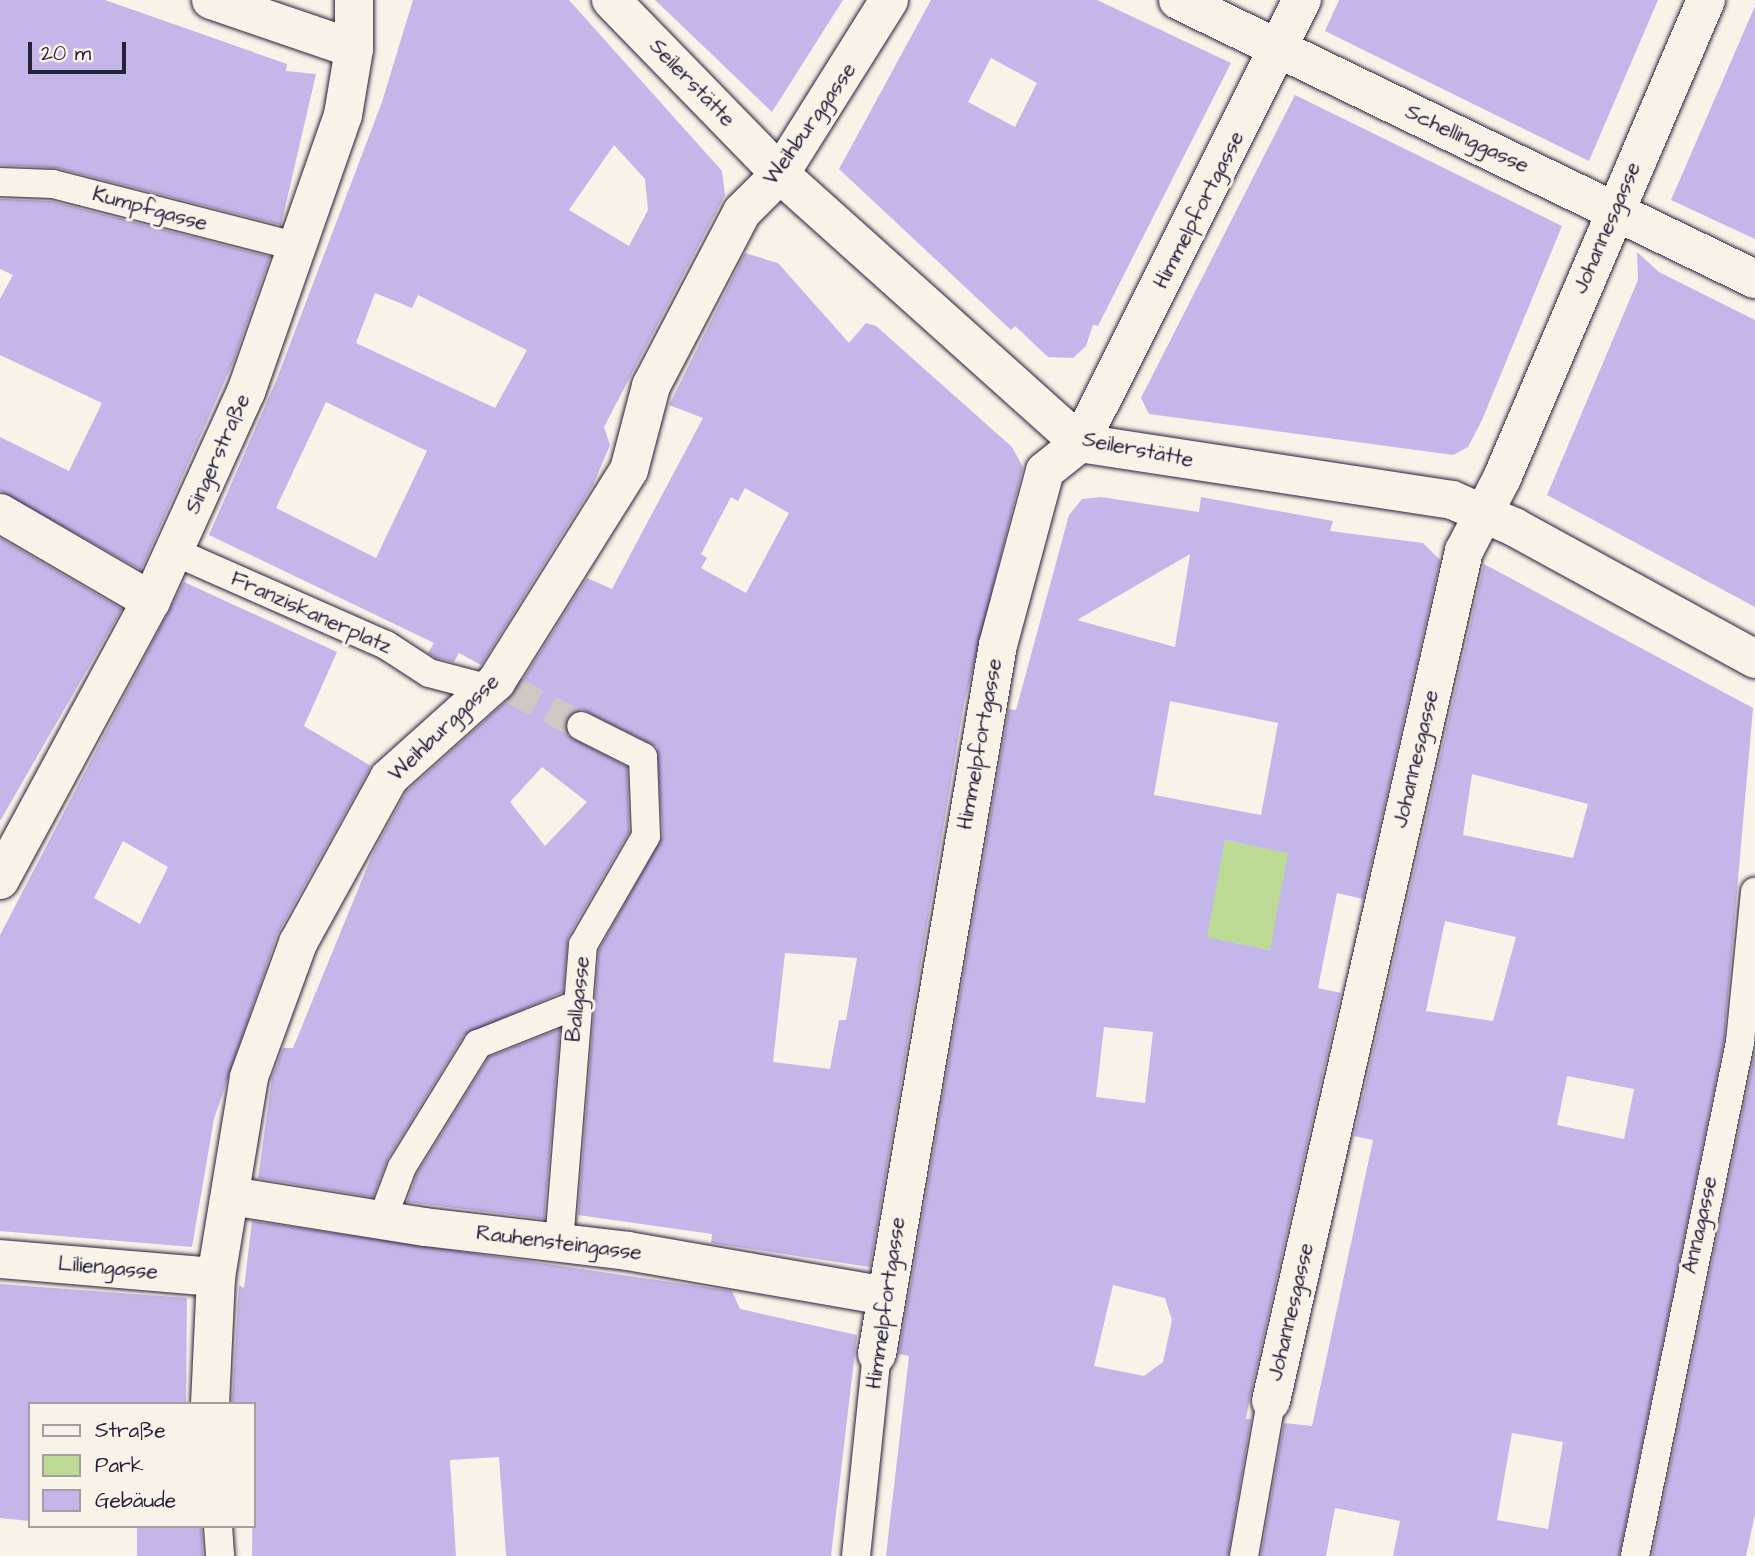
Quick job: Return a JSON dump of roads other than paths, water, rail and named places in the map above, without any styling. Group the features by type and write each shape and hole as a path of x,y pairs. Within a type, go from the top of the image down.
{"street":[{"path":"211,0 354,49"},
{"name":"Singerstraße","path":"0,880 151,601 246,392 343,115 354,49 354,0"},
{"name":"Seilerstätte","path":"611,0 780,174 1080,443 1452,500 1482,510 1755,659"},
{"name":"Weihburggasse","path":"210,1402 216,1277 249,1077 298,943 389,778 498,687 629,470 651,386 742,212 780,174 889,0"},
{"name":"Schellinggasse","path":"1178,0 1755,279"},
{"name":"Himmelpfortgasse","path":"856,1556 877,1354 886,1296 998,645 1045,471 1080,443 1280,51 1302,0"},
{"name":"Johannesgasse","path":"1244,1556 1271,1401 1464,551 1482,510 1502,478 1706,0"},
{"name":"Kumpfgasse","path":"0,182 53,184 298,247"},
{"path":"0,513 151,601"},
{"name":"Franziskanerplatz","path":"175,552 386,645 429,673 498,687"},
{"name":"Ballgasse","path":"559,1243 583,944 646,836 643,757 581,726"},
{"name":"Annagasse","path":"1635,1556 1740,1042 1755,892"},
{"path":"383,1217 402,1167 478,1044 576,1005"},
{"name":"Rauhensteingasse","path":"231,1196 559,1243 886,1296"},
{"name":"Liliengasse","path":"0,1259 216,1277"},
{"path":"218,1528 220,1556"}],"tunnel":[{"path":"512,690 581,726"}]}
